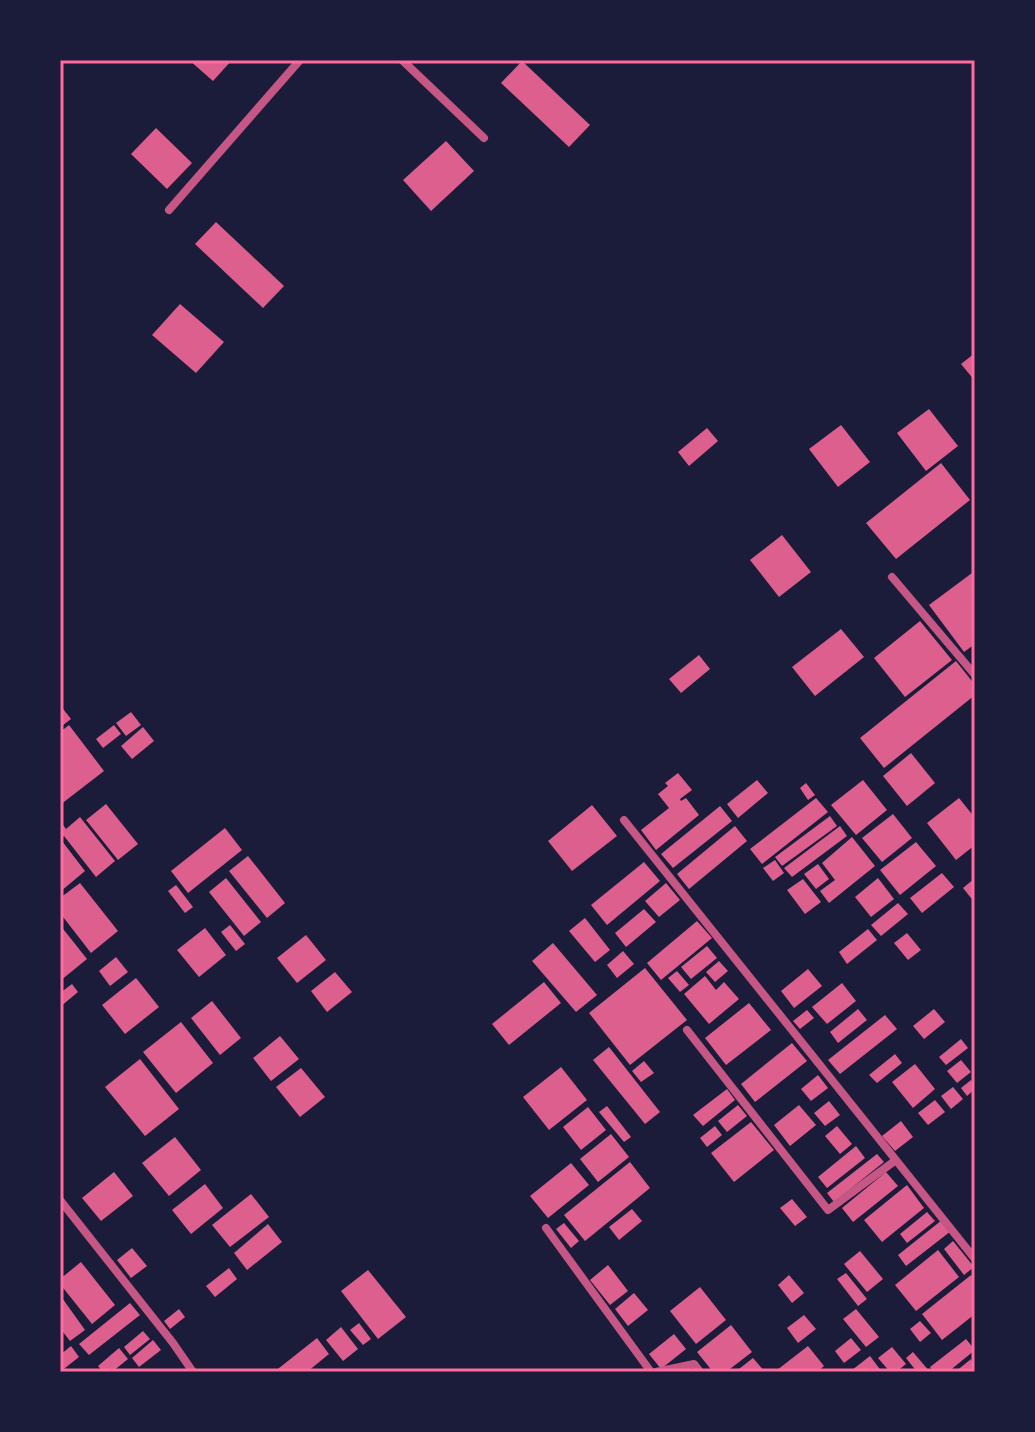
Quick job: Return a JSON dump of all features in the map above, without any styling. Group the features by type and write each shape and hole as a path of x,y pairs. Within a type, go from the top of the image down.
{"street":[{"path":"169,210 300,60"},
{"path":"402,60 484,138"},
{"path":"892,577 975,675"},
{"path":"624,820 975,1259"},
{"path":"687,1030 828,1210 896,1160"},
{"path":"60,1200 193,1372"},
{"path":"546,1228 654,1372 694,1364 700,1372"}],"building":[{"path":"189,60 232,60 213,81"},
{"path":"522,61 590,125 569,147 501,83"},
{"path":"156,128 192,163 167,189 131,154"},
{"path":"446,141 474,171 431,211 403,180"},
{"path":"216,222 284,286 263,308 195,244"},
{"path":"180,304 224,342 196,373 152,335"},
{"path":"975,353 975,381 961,364"},
{"path":"929,409 958,446 926,471 897,433"},
{"path":"841,425 870,462 838,487 809,449"},
{"path":"707,428 718,441 689,466 678,452"},
{"path":"941,463 970,500 896,559 866,523"},
{"path":"782,535 811,572 779,597 750,560"},
{"path":"972,573 975,577 975,644 964,652 929,605"},
{"path":"920,621 952,660 905,697 874,658"},
{"path":"841,629 864,657 815,696 792,667"},
{"path":"699,655 710,669 681,693 669,679"},
{"path":"956,661 975,685 975,695 884,768 860,738"},
{"path":"60,705 71,719 62,726 60,724"},
{"path":"131,712 141,725 126,736 116,723"},
{"path":"69,725 104,771 60,805 60,732"},
{"path":"114,725 121,734 103,748 96,739"},
{"path":"143,727 154,741 132,759 121,746"},
{"path":"911,753 935,783 907,806 883,776"},
{"path":"678,773 692,790 681,801 686,798 699,815 656,850 641,830 669,808 658,794 668,786 665,783"},
{"path":"757,780 768,793 738,818 727,804"},
{"path":"863,780 887,810 856,835 831,805"},
{"path":"806,783 815,795 808,800 800,788"},
{"path":"816,798 828,812 762,864 750,849"},
{"path":"959,798 975,818 975,845 956,860 927,823"},
{"path":"106,804 138,844 118,860 86,820"},
{"path":"592,805 617,836 572,871 548,841"},
{"path":"720,806 732,821 673,868 661,854"},
{"path":"893,814 912,838 882,862 862,838"},
{"path":"830,816 837,826 782,866 775,857"},
{"path":"80,817 115,861 96,877 64,836 60,839 60,821 66,829"},
{"path":"735,826 747,841 689,889 677,874"},
{"path":"840,826 847,836 792,877 784,868"},
{"path":"225,828 242,850 188,893 171,871"},
{"path":"852,837 875,866 829,903 820,891 835,880 822,863"},
{"path":"62,841 85,871 60,892 60,843"},
{"path":"916,842 936,866 900,895 880,870"},
{"path":"248,856 285,903 267,918 229,871"},
{"path":"775,860 784,873 773,881 763,868"},
{"path":"644,862 660,881 607,925 591,905"},
{"path":"818,864 829,879 816,889 804,874"},
{"path":"942,873 954,887 922,913 910,898"},
{"path":"226,878 261,922 244,936 209,892"},
{"path":"878,878 894,899 871,917 855,897"},
{"path":"975,878 975,903 963,888"},
{"path":"803,879 821,902 805,914 787,890"},
{"path":"80,883 118,931 91,953 60,913 60,898"},
{"path":"666,883 680,900 659,917 645,901"},
{"path":"176,885 193,907 185,913 168,891"},
{"path":"898,903 908,914 881,936 871,925"},
{"path":"644,909 656,922 626,947 615,933"},
{"path":"585,918 610,950 595,962 569,931"},
{"path":"697,921 712,938 661,980 647,963"},
{"path":"60,925 87,959 60,981"},
{"path":"230,925 245,944 236,951 221,932"},
{"path":"205,928 226,955 199,977 177,950"},
{"path":"868,929 877,940 847,964 839,952"},
{"path":"907,933 921,950 908,960 894,943"},
{"path":"306,935 326,960 297,983 277,958"},
{"path":"553,943 597,995 576,1012 532,961"},
{"path":"707,946 717,958 691,979 681,967"},
{"path":"623,951 634,964 617,978 607,965"},
{"path":"116,957 128,972 110,986 99,971"},
{"path":"719,961 728,971 715,982 706,972"},
{"path":"645,968 687,1020 630,1065 589,1013"},
{"path":"808,969 822,986 794,1008 781,991"},
{"path":"677,971 689,985 680,992 668,978"},
{"path":"335,972 352,992 327,1012 311,991"},
{"path":"705,976 716,990 724,982 739,999 709,1024 684,994"},
{"path":"136,978 159,1007 125,1034 102,1005"},
{"path":"544,982 561,1003 509,1045 492,1024"},
{"path":"842,983 856,1001 827,1024 812,1007"},
{"path":"72,984 78,992 60,1007 60,993"},
{"path":"212,1001 241,1038 220,1055 191,1018"},
{"path":"749,1003 771,1030 726,1065 705,1038"},
{"path":"858,1009 867,1020 838,1043 830,1032"},
{"path":"934,1009 945,1022 924,1039 913,1026"},
{"path":"807,1010 814,1018 800,1029 793,1021"},
{"path":"885,1015 897,1029 840,1074 828,1060"},
{"path":"181,1022 213,1063 176,1093 143,1052"},
{"path":"280,1036 299,1059 271,1081 253,1058"},
{"path":"961,1039 968,1048 946,1065 939,1057"},
{"path":"792,1043 807,1061 755,1102 741,1084"},
{"path":"609,1047 660,1112 645,1124 593,1060"},
{"path":"895,1054 902,1063 877,1083 869,1075"},
{"path":"140,1059 179,1109 145,1136 105,1087"},
{"path":"961,1060 971,1072 957,1083 947,1071"},
{"path":"644,1061 654,1073 641,1082 632,1071"},
{"path":"915,1064 935,1089 913,1108 892,1082"},
{"path":"561,1067 587,1100 549,1130 523,1097"},
{"path":"301,1068 325,1097 300,1117 276,1087"},
{"path":"818,1075 828,1088 811,1101 801,1089"},
{"path":"971,1080 975,1089 967,1096 961,1088"},
{"path":"953,1087 963,1099 951,1109 941,1096"},
{"path":"727,1089 735,1100 703,1126 693,1115"},
{"path":"935,1100 945,1112 928,1125 918,1113"},
{"path":"829,1101 840,1115 825,1126 814,1113"},
{"path":"738,1105 747,1116 727,1132 718,1121"},
{"path":"799,1105 816,1125 790,1146 774,1125"},
{"path":"607,1106 631,1137 624,1142 599,1112"},
{"path":"588,1107 606,1130 581,1150 563,1127"},
{"path":"901,1121 913,1137 895,1151 882,1136"},
{"path":"751,1122 774,1150 734,1182 711,1153"},
{"path":"715,1126 722,1135 707,1147 700,1138"},
{"path":"837,1126 852,1144 840,1154 825,1136"},
{"path":"611,1134 629,1157 598,1182 580,1159"},
{"path":"175,1137 201,1170 169,1196 142,1163"},
{"path":"856,1146 865,1158 827,1188 818,1177"},
{"path":"877,1154 884,1162 834,1202 827,1193"},
{"path":"630,1162 650,1188 585,1241 564,1215"},
{"path":"571,1163 589,1185 548,1218 530,1196"},
{"path":"114,1172 133,1196 101,1221 82,1198"},
{"path":"886,1172 898,1186 853,1222 842,1208"},
{"path":"205,1184 223,1208 191,1234 172,1210"},
{"path":"907,1185 924,1208 882,1242 864,1220"},
{"path":"251,1194 269,1217 230,1247 212,1225"},
{"path":"792,1199 807,1217 795,1226 780,1208"},
{"path":"632,1209 642,1221 619,1240 609,1227"},
{"path":"927,1212 935,1221 907,1243 900,1234"},
{"path":"942,1220 951,1231 906,1266 898,1255"},
{"path":"564,1223 579,1241 571,1248 556,1229"},
{"path":"268,1224 282,1242 247,1270 234,1253"},
{"path":"953,1241 974,1267 964,1275 944,1249"},
{"path":"132,1248 147,1266 131,1278 117,1260"},
{"path":"938,1250 959,1277 916,1311 895,1285"},
{"path":"860,1251 883,1279 867,1292 844,1264"},
{"path":"81,1262 115,1305 92,1324 60,1284 60,1279"},
{"path":"608,1265 628,1291 610,1305 590,1280"},
{"path":"229,1268 237,1279 215,1297 206,1286"},
{"path":"368,1270 406,1317 378,1339 341,1291"},
{"path":"846,1273 867,1299 858,1306 837,1279"},
{"path":"789,1275 804,1293 792,1303 778,1285"},
{"path":"971,1275 975,1280 975,1314 942,1340 922,1314"},
{"path":"700,1287 726,1320 696,1344 670,1311"},
{"path":"634,1293 648,1310 628,1326 615,1309"},
{"path":"60,1295 85,1330 70,1341 60,1328"},
{"path":"130,1303 140,1315 89,1355 79,1344"},
{"path":"179,1309 185,1317 170,1329 164,1321"},
{"path":"856,1309 879,1337 866,1347 843,1319"},
{"path":"804,1315 816,1329 798,1343 787,1328"},
{"path":"920,1321 931,1333 920,1342 910,1329"},
{"path":"359,1323 371,1339 363,1345 350,1330"},
{"path":"731,1325 752,1352 726,1372 713,1372 697,1352"},
{"path":"341,1327 358,1349 343,1361 326,1340"},
{"path":"143,1331 150,1339 130,1355 124,1347"},
{"path":"674,1334 686,1349 661,1369 649,1354"},
{"path":"317,1338 329,1354 307,1372 274,1372"},
{"path":"851,1338 861,1350 844,1363 835,1351"},
{"path":"966,1339 975,1350 948,1372 934,1372 930,1367"},
{"path":"153,1340 161,1350 139,1367 132,1358"},
{"path":"71,1346 79,1357 60,1372 60,1355"},
{"path":"808,1346 824,1366 817,1372 778,1372 777,1370"},
{"path":"892,1347 906,1364 896,1372 890,1372 878,1358"},
{"path":"119,1348 128,1359 112,1372 103,1372 98,1366"},
{"path":"913,1352 930,1372 917,1372 906,1358"},
{"path":"870,1356 882,1372 852,1370"},
{"path":"753,1358 765,1372 735,1372"},
{"path":"971,1359 975,1369 955,1372"}]}
